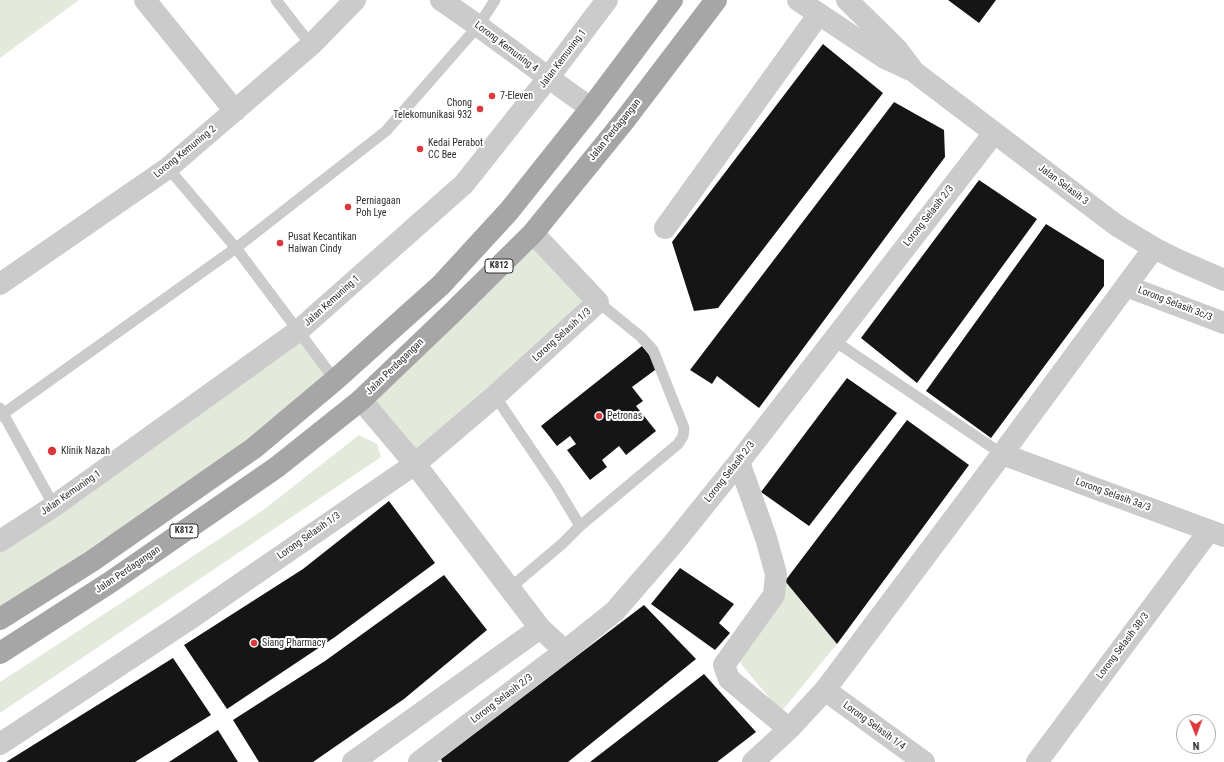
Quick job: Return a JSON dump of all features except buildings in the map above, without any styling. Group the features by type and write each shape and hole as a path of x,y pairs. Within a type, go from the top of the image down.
{"main road":[{"name":"K812","path":"0,619 92,561 254,448 335,380 441,285 509,211 591,108 672,0"},
{"name":"Jalan Perdagangan","path":"0,653 108,583 277,467 362,400 533,232 624,121 716,0"}],"street":[{"path":"145,0 235,111"},
{"name":"Lorong Kemuning 2","path":"0,284 168,168 311,46 355,0"},
{"name":"Lorong Kemuning 4","path":"441,0 478,25 548,78 591,108"},
{"name":"Jalan Kemuning 1","path":"0,541 54,506 298,331 464,184 548,78 607,0"},
{"name":"Jalan Selasih 3","path":"798,0 885,58 914,71 1116,225 1154,248 1224,280"},
{"name":"Jalan Selasih 3","path":"847,0 897,49 914,71"},
{"path":"664,228 819,14"},
{"name":"Lorong Selasih 2/3","path":"425,760 615,611 673,544 739,462 994,133"},
{"path":"533,232 598,302"},
{"path":"753,762 789,729 825,690 1154,248"},
{"name":"Lorong Selasih 3c/3","path":"1126,286 1224,323"},
{"name":"Lorong Selasih 1/3","path":"0,744 188,620 415,464 495,396 598,302"},
{"path":"362,400 415,464 540,628 565,651"},
{"name":"Lorong Selasih 3a/3","path":"1002,454 1216,533"},
{"path":"739,462 766,538 776,574 774,595 724,665 729,679 789,729"},
{"name":"Lorong Selasih 3B/3","path":"1037,762 1216,533"},
{"path":"353,762 540,628"},
{"name":"Lorong Selasih 1/4","path":"825,690 924,762"}],"lane":[{"path":"276,0 311,46"},
{"path":"54,506 1,413 236,248 386,132 478,25 495,0"},
{"path":"168,168 236,248 335,380"},
{"path":"510,588 562,544 580,526 678,444 683,436 684,428 653,350 640,336 598,302"},
{"path":"833,340 1002,454"},
{"path":"495,396 556,486 580,526"}],"shaded area":[{"path":"0,0 79,0 0,58"},
{"path":"533,233 598,302 415,464 361,400"},
{"path":"298,331 335,380 0,619 0,541"},
{"path":"359,435 377,444 381,457 0,713 0,682 262,511"},
{"path":"785,581 837,644 781,712 732,653"}],"place":[{"name":"7-Eleven","path":"492,96"},
{"name":"Chong Telekomunikasi 932","path":"480,109"},
{"name":"Kedai Perabot CC Bee","path":"420,149"},
{"name":"Perniagaan Poh Lye","path":"348,207"},
{"name":"Pusat Kecantikan Haiwan Cindy","path":"280,243"},
{"name":"Petronas","path":"599,416"},
{"name":"Klinik Nazah","path":"52,451"},
{"name":"Siang Pharmacy","path":"254,643"}]}
